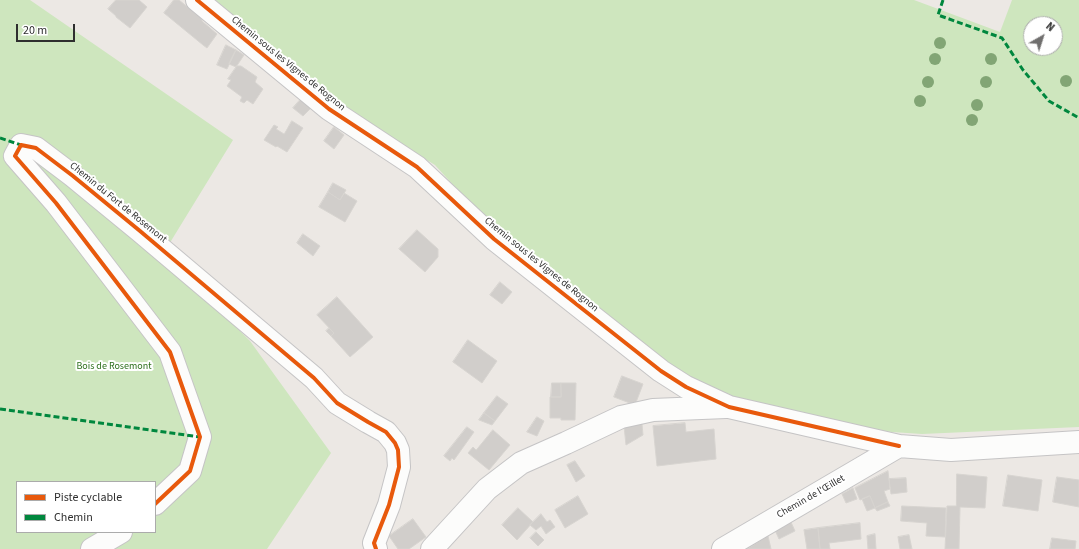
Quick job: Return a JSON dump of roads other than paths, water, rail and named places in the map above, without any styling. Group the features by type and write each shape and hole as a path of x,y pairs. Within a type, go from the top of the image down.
{"street":[{"name":"Chemin sous les Vignes de Rognon","path":"197,0 329,109 417,167 494,239 661,371 686,387 729,407 899,446 950,450 1079,442"},
{"name":"Chemin du Fort de Rosemont","path":"156,503 190,471 200,437 170,352 56,203 15,156 21,145 36,148 73,176 314,378 337,403 386,432 395,443 398,450 399,466 389,505 374,543 376,549"},
{"path":"432,549 488,489 521,463 621,416 654,410 729,407"},
{"name":"Chemin de l'Œillet","path":"723,549 899,446"},
{"path":"92,549 120,533"}],"park label":[{"name":"Bois de Rosemont","path":"114,367"}]}
